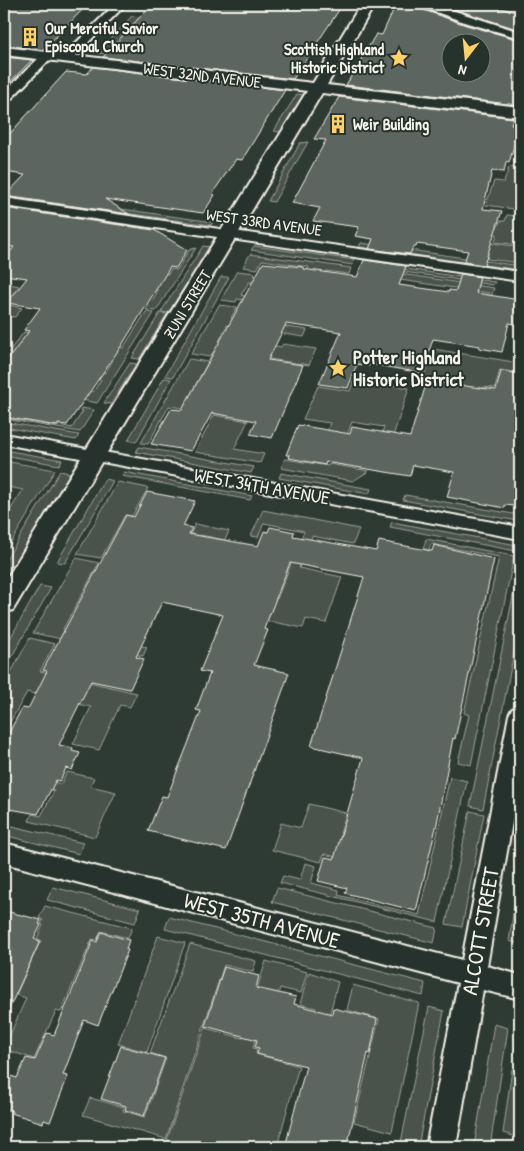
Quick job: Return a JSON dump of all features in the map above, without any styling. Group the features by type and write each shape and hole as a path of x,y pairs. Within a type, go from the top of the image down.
{"street":[{"path":"68,58 122,4"},
{"name":"ZUNI STREET","path":"4,604 368,4"},
{"path":"423,4 471,21 520,35"},
{"name":"WEST 32ND AVENUE","path":"4,51 520,112"},
{"path":"4,99 47,56"},
{"name":"WEST 33RD AVENUE","path":"4,202 520,276"},
{"name":"WEST 34TH AVENUE","path":"4,439 520,534"},
{"name":"ALCOTT STREET","path":"441,1147 520,715"},
{"name":"WEST 35TH AVENUE","path":"4,853 520,987"}],"shaded area":[{"path":"132,16 140,17 118,40 184,48 186,63 97,53"},
{"path":"297,94 303,95 280,132 274,131"},
{"path":"308,142 274,202 268,201 300,143"},
{"path":"509,167 520,169 520,210 486,205 494,181 504,182"},
{"path":"114,208 213,222 211,225 111,211"},
{"path":"507,215 520,216 520,245 495,242 497,234 477,232 479,224 498,227 500,221 505,221"},
{"path":"472,240 520,247 520,263 487,259 489,249"},
{"path":"361,243 520,266 520,270 359,247"},
{"path":"203,246 210,247 168,313 161,312"},
{"path":"254,246 354,260 353,265 251,250"},
{"path":"196,248 156,311 146,310 158,291 152,289 160,273 168,274 171,269 177,270 189,250"},
{"path":"250,254 351,268 349,274 326,271 324,276 306,273 309,267 262,260 257,269 243,267"},
{"path":"372,264 495,282 493,285 370,267"},
{"path":"368,269 494,288 491,297 488,297 489,293 366,275"},
{"path":"237,271 255,273 254,276 316,291 249,282 241,295 248,297 246,300 237,299 236,302 221,300"},
{"path":"221,277 229,277 173,377 165,376"},
{"path":"4,283 19,286 5,304 22,308 15,317 4,316"},
{"path":"219,305 237,307 231,318 307,330 304,337 227,325 219,341 269,349 271,345 281,347 283,344 316,349 309,365 214,351 210,357 191,354"},
{"path":"146,312 154,313 97,403 82,400 88,391 93,392 101,380 97,379 101,372 105,373 112,362 32,359 6,355 24,332 123,348"},
{"path":"160,313 167,314 139,359 132,358"},
{"path":"433,349 520,363 520,373 500,370 495,388 483,387 477,410 449,398 453,383 423,378"},
{"path":"189,359 208,362 183,408 169,406 148,444 141,443"},
{"path":"130,363 136,364 111,404 104,403"},
{"path":"164,378 171,379 136,442 128,440"},
{"path":"354,379 409,388 389,448 378,446 384,427 352,422 347,435 327,432 330,423 303,419 318,386 350,391"},
{"path":"4,398 19,400 7,418 57,427 59,425 72,428 83,411 80,410 81,408 94,410 80,432 4,419"},
{"path":"214,415 248,421 234,449 264,454 260,463 195,452"},
{"path":"4,422 79,435 76,440 4,427"},
{"path":"139,447 254,467 251,473 136,452"},
{"path":"4,450 62,460 59,465 4,455"},
{"path":"285,459 369,471 353,481 281,468"},
{"path":"4,461 55,470 4,554 4,520 23,490 4,486"},
{"path":"60,471 70,473 4,582 4,563"},
{"path":"124,472 252,496 250,500 122,476"},
{"path":"281,473 371,489 369,494 279,478"},
{"path":"105,479 113,481 65,563 57,562"},
{"path":"118,482 148,488 132,516 125,515 101,558 77,554"},
{"path":"405,495 519,515 518,521 403,500"},
{"path":"263,510 359,529 353,544 312,536 299,568 342,577 326,623 306,619 303,628 253,618 262,596 277,599 304,531 264,523 258,537 251,536"},
{"path":"392,522 517,545 516,551 390,527"},
{"path":"195,524 229,531 225,540 200,535 195,545 186,544"},
{"path":"426,539 514,556 471,765 458,762 469,715 464,713 499,557 431,544 429,550 423,549"},
{"path":"76,558 99,563 63,629 147,647 143,656 33,633"},
{"path":"520,562 520,621 483,809 470,806"},
{"path":"40,586 51,588 4,670 4,649"},
{"path":"30,638 55,644 40,671 137,693 130,707 120,705 99,750 73,744 91,707 27,692 4,733 4,685"},
{"path":"67,772 94,778 90,786 116,792 95,837 29,821 32,814 41,816 54,791 42,787 46,780 61,784"},
{"path":"450,777 467,781 437,922 280,883 283,876 300,880 305,863 316,866 311,883 339,890 338,895 419,915"},
{"path":"309,804 346,813 340,834 351,837 345,859 324,854 321,862 272,850 281,823 301,828"},
{"path":"470,811 484,814 462,927 446,924"},
{"path":"4,824 83,843 79,854 4,835"},
{"path":"520,868 520,944 509,941"},
{"path":"53,887 140,909 135,923 47,900"},
{"path":"277,888 437,928 434,943 272,902"},
{"path":"45,906 132,928 128,938 101,931 97,940 92,939 61,1012 56,1011 34,1059 4,1049 26,998 16,995 41,940 37,939 43,925 41,924 43,920 39,918"},
{"path":"169,917 425,983 423,996 165,929"},
{"path":"158,936 185,943 147,1052 118,1044"},
{"path":"190,944 256,961 253,972 224,965 166,1139 83,1115 90,1098 124,1107 123,1111 145,1117 166,1058 150,1053"},
{"path":"266,961 307,972 301,993 280,988 277,998 255,995"},
{"path":"309,972 338,982 330,1013 327,1012 325,1019 314,1016 316,1008 300,1004"},
{"path":"353,985 419,1003 392,1132 354,1122 379,1019 347,1010"},
{"path":"254,997 267,1000 253,1048 257,1049 256,1054 299,1066 277,1147 193,1147 167,1140 205,1028 242,1038"},
{"path":"429,1007 444,1011 418,1147 400,1147"},
{"path":"494,1024 508,1028 490,1147 474,1147"},
{"path":"512,1069 520,1072 520,1138 503,1133"}],"building":[{"path":"11,4 88,4 43,50 4,45 4,10"},
{"path":"152,4 343,4 293,79 103,57"},
{"name":"Scottish Highland Historic District","path":"396,4 416,4 418,8 491,32 442,32 442,82 492,82 492,32 520,40 520,95 517,105 346,85 376,34 382,35"},
{"path":"438,4 485,4 520,13 520,30"},
{"path":"4,57 32,60 4,88"},
{"path":"93,67 285,90 242,160 236,159 212,194 215,195 203,213 105,199 129,214 5,196 25,175 4,172 4,140 66,72 87,74"},
{"path":"339,97 513,118 511,124 520,125 509,163 506,162 504,172 492,171 483,209 502,211 484,265 464,262 468,251 417,244 416,247 413,247 410,254 369,249 373,239 355,236 359,227 313,221 320,208 292,203 326,140 314,139"},
{"path":"4,208 154,230 187,250 176,268 170,267 122,345 67,425 58,424 57,426 4,417 4,365 29,331 24,330 40,308 7,303 27,278 4,275 4,260 14,247 4,246"},
{"path":"364,260 406,266 399,285 449,292 449,290 456,291 461,274 480,277 476,293 520,300 520,325 509,323 502,352 479,348 480,346 433,339 422,373 370,364 369,366 357,364 348,388 319,384 341,332 286,324 268,360 303,365 272,438 250,434 256,421 212,413 191,451 151,444 171,409 182,410 263,263 303,267 303,269 357,277"},
{"path":"501,371 520,374 520,479 514,506 505,505 505,508 447,497 454,472 413,465 410,476 326,462 325,465 289,458 290,455 286,455 298,425 350,434 352,427 410,437 427,381 496,390"},
{"path":"147,492 195,501 183,526 192,528 189,534 258,546 264,531 268,532 270,527 294,532 293,536 376,551 379,541 432,551 434,545 494,559 416,911 345,893 347,888 318,881 325,857 334,859 363,758 311,746 364,577 290,563 264,629 268,630 254,665 289,673 226,850 148,831 162,796 167,797 201,711 196,710 210,673 200,671 223,615 162,602 136,657 144,659 130,689 91,681 59,745 73,748 72,751 80,753 72,770 66,768 60,781 56,780 38,814 4,808 4,742 22,708 28,709 47,671 43,670 126,515 134,517"},
{"path":"9,912 41,920 39,924 41,925 34,939 40,941 4,1020 4,923"},
{"path":"101,932 129,940 126,949 128,950 98,1025 84,1020 63,1075 68,1076 50,1122 44,1120 43,1123 11,1113 12,1111 4,1109 4,1074 17,1078 26,1058 35,1060 47,1033 54,1035 93,940 97,942"},
{"path":"224,967 259,976 256,988 296,997 294,1004 332,1014 333,1008 377,1019 347,1147 285,1147 306,1066 257,1054 259,1048 255,1047 257,1040 205,1026"},
{"path":"121,1046 165,1058 144,1116 125,1110 126,1106 101,1099"}],"place":[{"name":"Our Merciful Savior Episcopal Church","path":"30,37"},
{"name":"Scottish Highland Historic District","path":"399,58"},
{"name":"Weir Building","path":"338,124"},
{"name":"Potter Highland Historic District","path":"338,368"}]}
